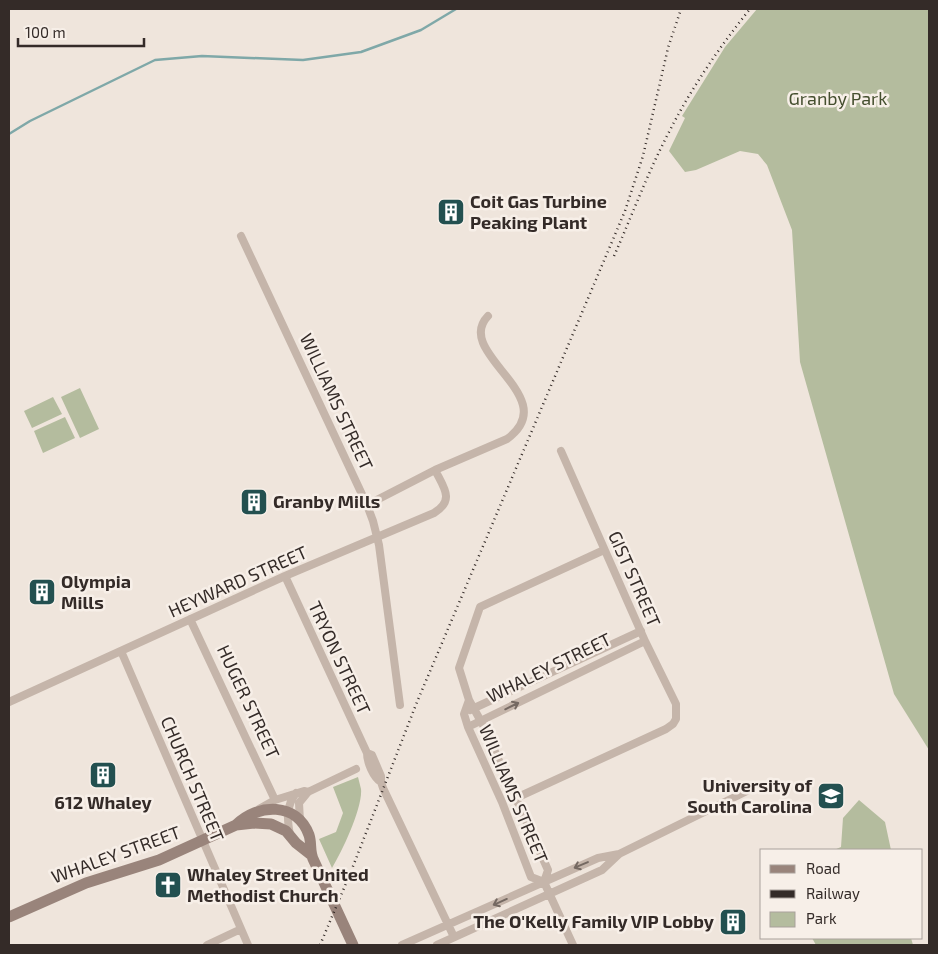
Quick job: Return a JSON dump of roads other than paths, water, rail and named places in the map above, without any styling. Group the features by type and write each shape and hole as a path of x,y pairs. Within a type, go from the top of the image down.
{"main road":[{"path":"256,811 269,808 287,813 300,822 309,837 310,854 353,945"},
{"name":"WHALEY STREET","path":"236,825 245,816 256,811"},
{"name":"WHALEY STREET","path":"9,917 68,890 150,863 236,825 254,823 271,824 279,827 310,854"}],"street":[{"name":"WILLIAMS STREET","path":"241,236 366,505 378,537 400,705"},
{"path":"366,505 435,470 507,439 516,433 525,414 523,405 510,381 482,343 480,335 481,323 488,316"},
{"name":"GIST STREET","path":"516,798 666,729 676,719 676,704 645,641 561,451"},
{"name":"HEYWARD STREET","path":"9,702 285,576 415,522 444,507 446,500 445,490 435,470"},
{"path":"469,700 458,668 480,607 604,550"},
{"name":"TRYON STREET","path":"285,576 367,753 372,755 381,776 381,782 454,937"},
{"name":"HUGER STREET","path":"190,619 274,800"},
{"name":"WHALEY STREET","path":"464,714 641,631"},
{"name":"WHALEY STREET","path":"468,727 645,641"},
{"name":"CHURCH STREET","path":"121,651 248,945"},
{"name":"WILLIAMS STREET","path":"469,700 481,721 548,870 544,882"},
{"name":"WILLIAMS STREET","path":"469,700 464,714 468,727 502,802 531,877 544,882 573,945"},
{"name":"WHALEY STREET","path":"256,811 274,800 304,791 308,792 356,769"},
{"path":"437,945 602,870 620,854 747,791"},
{"path":"300,822 299,803 308,792"},
{"path":"290,835 287,813 289,804 296,793"},
{"path":"402,945 598,858 620,854"},
{"path":"206,945 241,929"}],"waterway":[{"path":"9,134 30,121 155,60 202,56 303,60 361,52 421,30 456,9"}],"railway":[{"path":"320,945 350,874 417,702 625,211 643,156 668,48 681,9"},
{"path":"614,256 651,168 683,105 726,40 750,9"}],"place":[{"name":"Coit Gas Turbine Peaking Plant","path":"451,212"},
{"name":"Granby Mills","path":"254,502"},
{"name":"Olympia Mills","path":"42,592"},
{"name":"612 Whaley","path":"103,775"},
{"name":"University of South Carolina","path":"831,796"},
{"name":"Whaley Street United Methodist Church","path":"168,885"},
{"name":"The O'Kelly Family VIP Lobby","path":"733,922"}],"park label":[{"name":"Granby Park","path":"838,99"}]}
